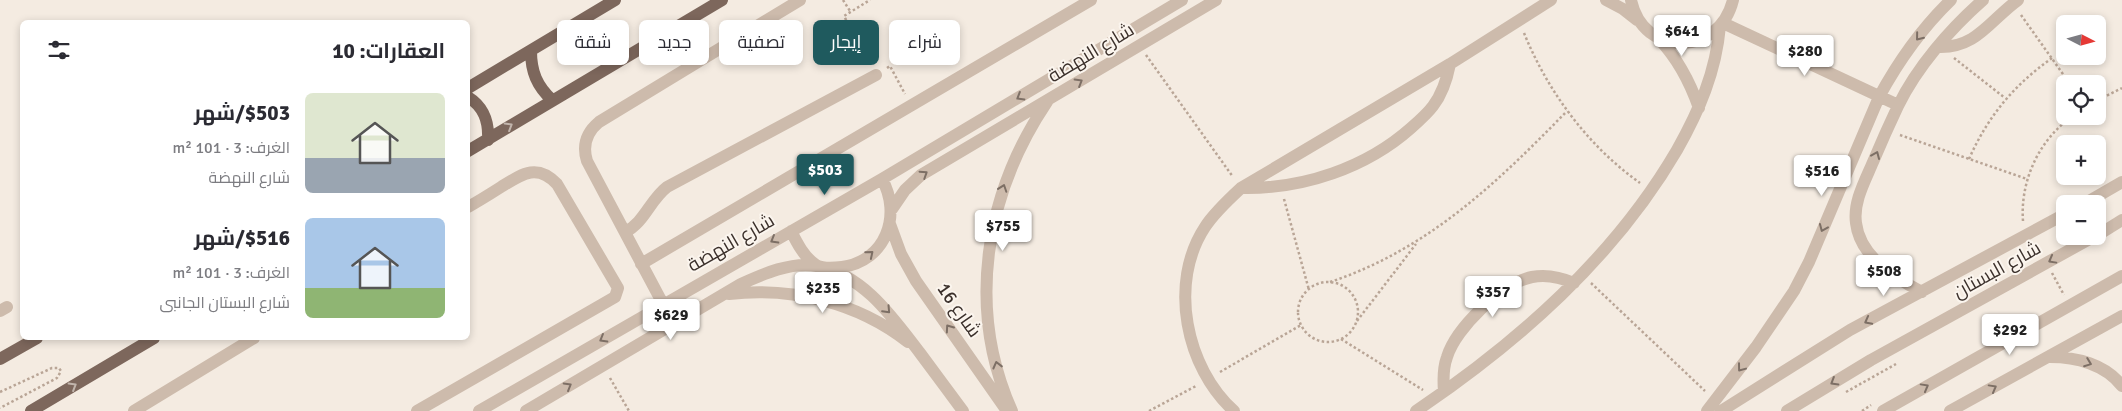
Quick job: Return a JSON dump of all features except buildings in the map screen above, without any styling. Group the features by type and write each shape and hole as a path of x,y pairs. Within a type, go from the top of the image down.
{"main road":[{"path":"470,87 615,0"},
{"path":"470,150 722,0"},
{"path":"530,51 533,73 544,93 552,100"},
{"path":"470,98 479,105 485,116 488,127 488,140"},
{"path":"0,359 33,340"},
{"path":"31,411 151,340"}],"street":[{"path":"663,304 587,161 585,146 589,133 600,122 800,0"},
{"path":"641,264 1091,0"},
{"name":"شارع النهضة","path":"479,411 882,179 1182,0"},
{"name":"شارع النهضة","path":"892,209 905,190 921,175 1216,0"},
{"path":"1234,411 1207,379 1198,362 1189,334 1186,284 1193,255 1204,228 1241,188 1450,64 1551,0"},
{"path":"1606,0 1622,9 1659,38 1680,66 1691,86 1699,108"},
{"path":"1632,0 1636,16 1642,24"},
{"path":"1718,406 1794,291 1880,97 1893,72 1909,49 1951,0"},
{"path":"1922,292 1894,276 1882,266 1861,240 1856,224 1856,207 1898,105 1917,75 1939,47 1982,0"},
{"path":"1939,47 1956,46 1972,40 2016,2"},
{"path":"1416,411 1519,333 1578,279 1628,224 1652,191 1699,108 1714,68 1722,24 1733,3"},
{"path":"1659,38 1680,44 1692,43 1707,37 1722,24"},
{"path":"1722,24 1898,105"},
{"path":"1241,188 1281,186 1336,172 1389,145 1406,133 1432,108 1441,94 1450,64"},
{"path":"625,232 639,222 653,200 667,187 876,75"},
{"path":"1012,411 997,366 990,332 987,297 988,262 992,227 1001,193 1013,160 1029,129 1048,100 1040,85"},
{"path":"417,411 615,297 618,291 614,280 557,184 551,178 535,172 526,173 470,206"},
{"path":"526,411 740,284 790,266 835,268 860,262 879,247 886,236 890,224 892,209 889,193 882,179"},
{"path":"2100,195 2122,182"},
{"path":"1707,411 1850,330 2056,219"},
{"name":"شارع البستان","path":"2106,229 2122,220"},
{"name":"شارع 16","path":"890,224 901,254 916,281 1007,411"},
{"path":"791,231 805,254 817,266 837,273 876,299 898,323 963,411"},
{"name":"شارع البستان","path":"1787,411 1871,360 2079,245"},
{"path":"1440,394 1444,367 1452,344 1471,320 1494,298 1514,284 1534,277 1554,276 1578,279"},
{"path":"1883,411 2122,276"},
{"path":"724,294 745,292 786,293 827,301 878,322 918,350"},
{"path":"1950,411 2122,316"},
{"path":"134,411 251,340"},
{"path":"2048,357 2067,357 2086,361 2103,370 2122,386"}],"path":[{"path":"844,0 850,11"},
{"path":"870,0 844,16 876,75 890,66 912,105"},
{"path":"2016,2 2064,75"},
{"path":"1519,20 1540,68 1567,111 1603,152 1652,191"},
{"path":"1140,46 1241,188"},
{"path":"1939,47 2005,99"},
{"path":"1969,159 1984,127 2005,99 2019,84 2052,58"},
{"path":"2106,96 2122,88"},
{"path":"1418,242 1348,335 1341,339 1322,341 1310,335 1301,325 1299,306 1304,294 1315,285 1330,282 1375,265 1418,242 1498,179 1567,111"},
{"path":"2024,237 2022,208 2027,179 2036,157 2050,137 2063,125"},
{"path":"1887,130 2027,179"},
{"path":"1281,186 1309,290"},
{"path":"2047,263 2070,306"},
{"path":"1578,279 1718,406"},
{"path":"1330,282 1338,283 1351,292 1358,306 1356,322"},
{"path":"1149,411 1301,325"},
{"path":"1341,339 1440,394"},
{"path":"603,366 629,411"},
{"path":"0,392 52,368 59,368 61,371 57,378 0,408"}]}
